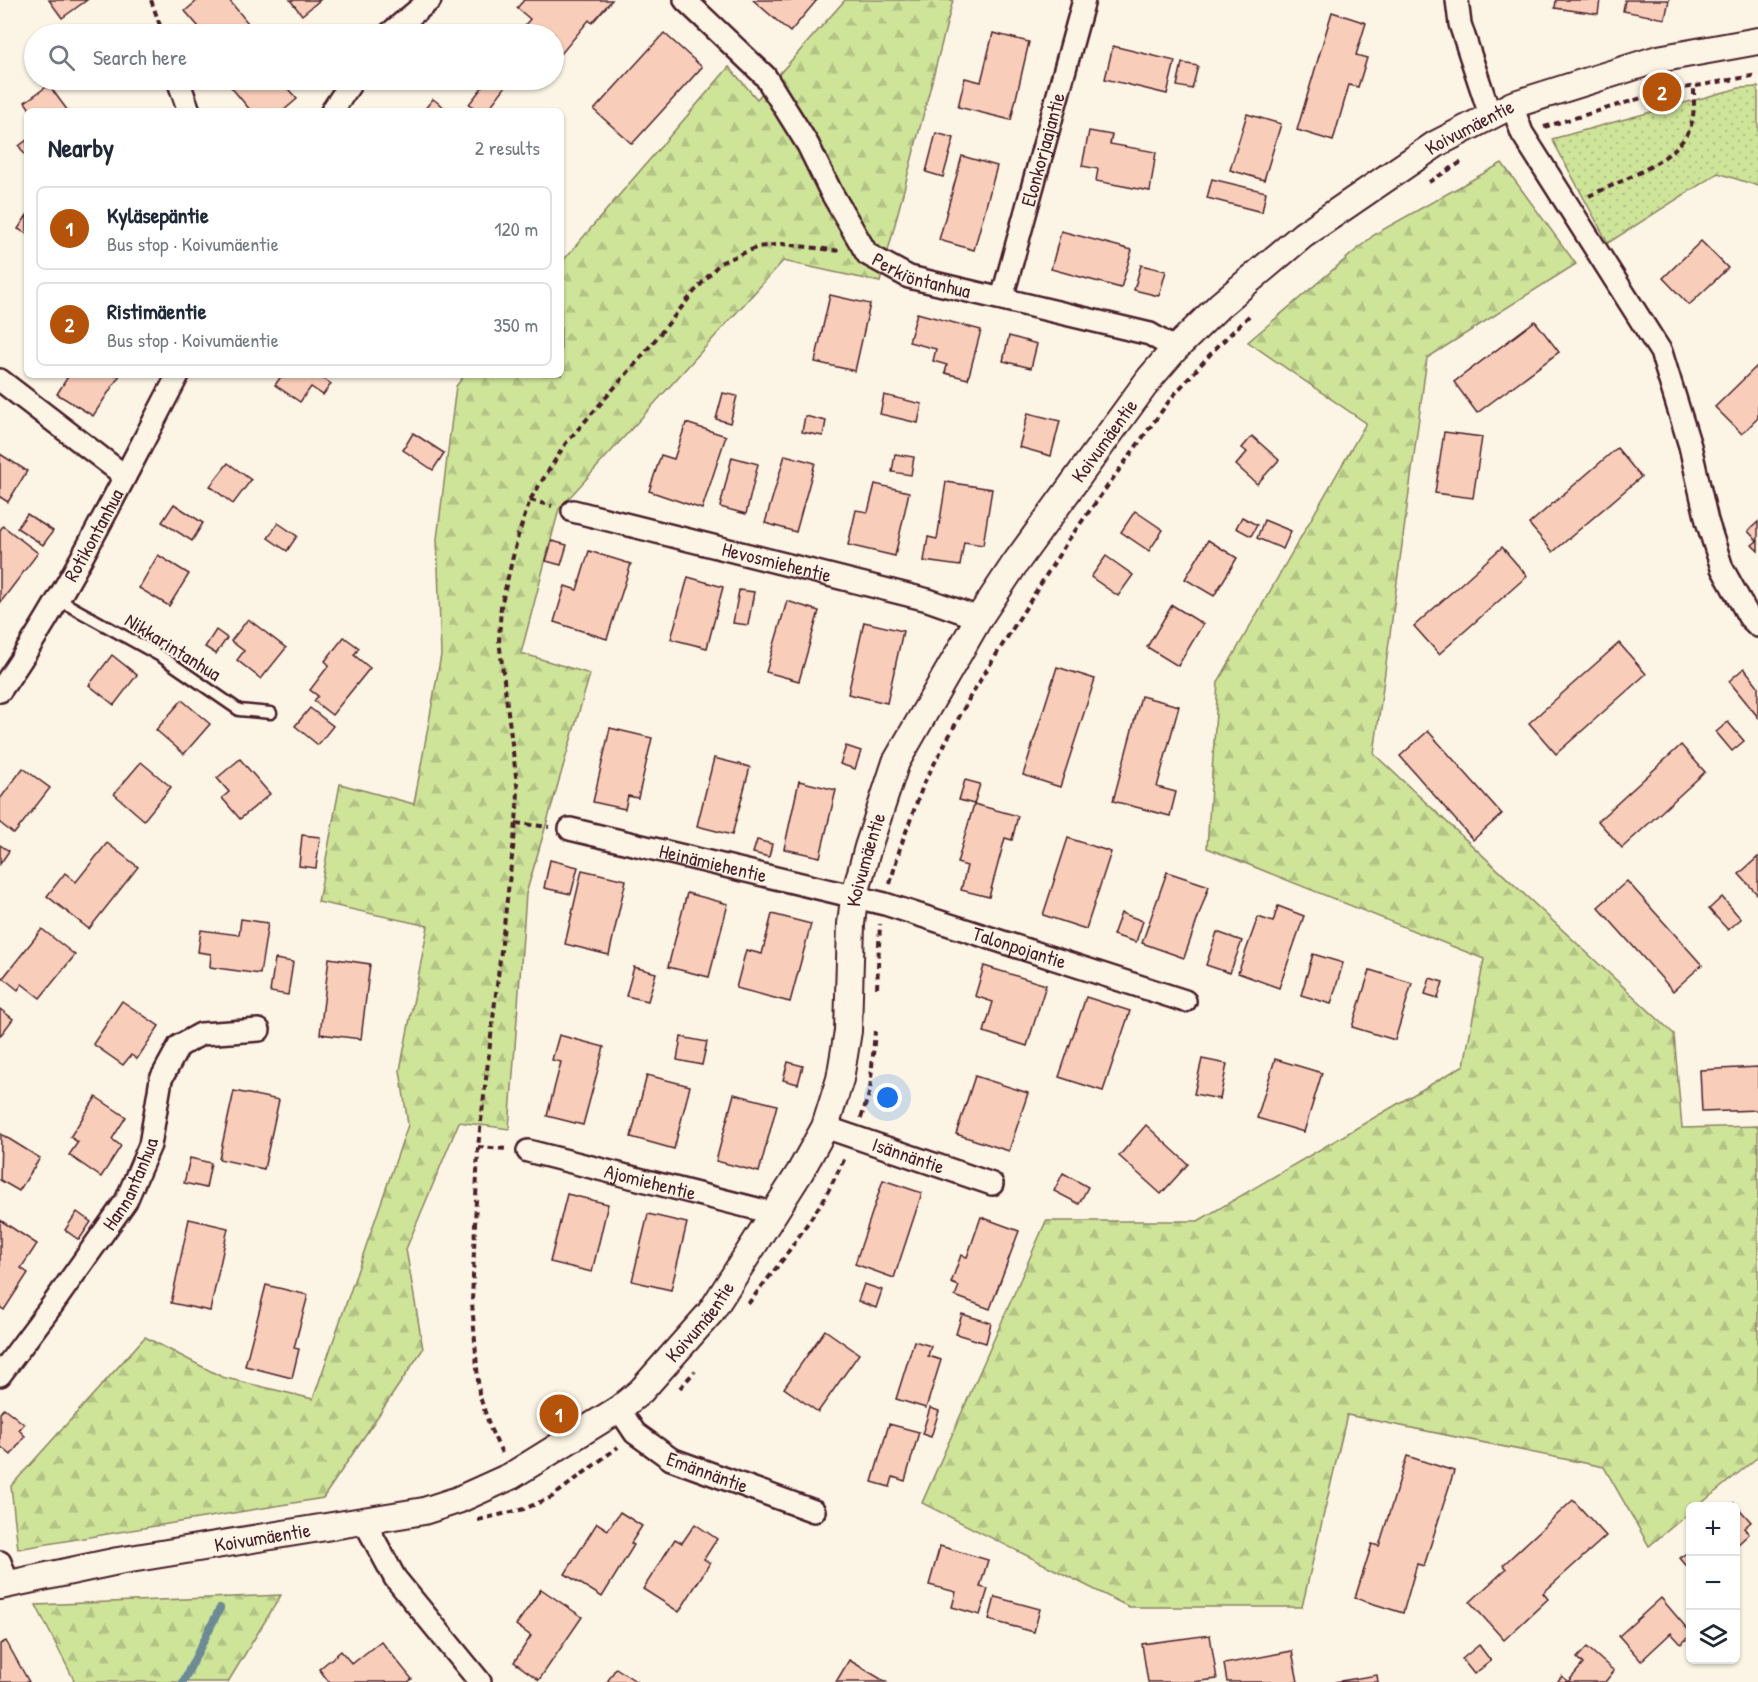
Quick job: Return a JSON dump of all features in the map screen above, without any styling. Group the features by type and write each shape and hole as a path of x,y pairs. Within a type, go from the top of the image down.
{"street":[{"path":"400,24 430,0"},
{"name":"Perkiöntanhua","path":"685,0 765,76 808,145 831,192 867,254 909,277 1150,334 1175,349"},
{"name":"Elonkorjaajantie","path":"1002,298 1084,0"},
{"path":"1457,0 1460,24 1501,110 1522,133 1660,352 1690,446 1707,521 1722,568 1749,617 1758,626"},
{"name":"Koivumäentie","path":"3,1578 424,1511 458,1500 511,1476 619,1409 641,1391 711,1312 800,1172 825,1127 840,1079 848,1031 851,924 854,898 896,762 979,618 1014,565 1150,378 1175,349 1220,305 1303,235 1436,144 1501,110 1658,59 1758,41"},
{"path":"182,90 188,108"},
{"path":"334,108 346,90"},
{"name":"Rotikontanhua","path":"0,691 59,600 176,378"},
{"path":"0,380 124,476"},
{"name":"Hevosmiehentie","path":"573,511 928,600 979,618"},
{"name":"Heinämiehentie","path":"570,829 854,898"},
{"name":"Talonpojantie","path":"854,898 885,904 1185,1001"},
{"name":"Hannantanhua","path":"0,1375 126,1201 150,1145 161,1079 180,1046 201,1034 259,1030"},
{"name":"Isännäntie","path":"825,1127 992,1184"},
{"name":"Ajomiehentie","path":"528,1151 773,1213"},
{"name":"Emännäntie","path":"619,1409 635,1433 671,1459 814,1511"},
{"path":"364,1521 395,1578 480,1682"}],"lane":[{"name":"Nikkarintanhua","path":"59,600 162,657 239,710 271,713"}],"path":[{"path":"151,0 159,24"},
{"path":"1522,133 1662,92 1758,75"},
{"path":"1568,206 1633,175 1662,159 1678,146 1689,130 1694,111 1695,86"},
{"path":"1424,185 1471,156"},
{"path":"511,1476 491,1431 479,1394 472,1302 478,1147 518,792 499,640 501,606 518,536 530,500 566,443 720,263 758,247 783,244 867,254"},
{"path":"876,992 879,927 900,848 924,783 971,695 1067,542 1172,398 1215,349 1256,310"},
{"path":"516,824 570,829"},
{"path":"748,1305 784,1258 824,1199 855,1137 870,1091 876,1024"},
{"path":"478,1147 528,1151"},
{"path":"672,1396 700,1365"},
{"path":"473,1521 524,1509 552,1497 635,1433"}],"green space":[{"path":"845,0 953,0 880,282 783,261 559,509 521,653 590,674 526,894 509,1129 459,1122 406,1249 423,1349 323,1498 18,1549 11,1486 145,1337 222,1377 313,1399 408,1125 400,1070 428,926 318,902 340,784 414,804 441,655 437,539 456,386 463,378 564,378 564,260 729,67 757,99"},
{"path":"1758,87 1758,186 1718,173 1608,243 1552,139 1739,88"},
{"path":"1502,163 1576,264 1427,358 1374,754 1674,1034 1682,1128 1758,1126 1758,1457 1703,1502 1686,1502 1686,1515 1649,1546 1604,1467 1347,1415 1302,1607 1129,1607 922,1503 1046,1221 1198,1221 1464,1065 1484,959 1207,848 1218,682 1366,423 1248,342 1375,234"},
{"path":"281,1595 228,1682 75,1682 36,1605"}],"building":[{"path":"49,0 87,0 62,18"},
{"path":"198,0 229,0 249,24 196,24 185,11"},
{"path":"290,0 320,0 302,15"},
{"path":"524,0 612,0 592,23 589,20 564,50 564,24 526,24 530,19 517,8"},
{"path":"753,0 817,0 790,32"},
{"path":"1556,0 1600,0 1598,14 1555,8"},
{"path":"1625,0 1669,0 1665,19 1623,11"},
{"path":"1332,12 1366,23 1356,55 1367,58 1358,87 1349,85 1333,141 1297,130"},
{"path":"664,33 702,67 632,144 594,110"},
{"path":"993,33 1029,42 1011,120 958,107 965,78 981,82"},
{"path":"1113,46 1175,61 1167,94 1105,79"},
{"path":"1182,63 1198,66 1192,89 1177,86"},
{"path":"42,90 53,90 66,108 29,108 25,102"},
{"path":"233,90 289,90 297,99 286,108 248,108"},
{"path":"480,90 503,90 489,108 475,108 469,104"},
{"path":"433,99 445,108 426,108"},
{"path":"1247,114 1281,124 1264,180 1230,170"},
{"path":"1089,131 1112,135 1110,144 1156,152 1150,191 1096,181 1098,169 1082,166"},
{"path":"936,133 954,138 943,177 926,172"},
{"path":"24,142 24,154 19,146"},
{"path":"962,156 997,166 974,250 939,240"},
{"path":"1212,179 1266,192 1262,212 1207,198"},
{"path":"24,220 24,232 18,229"},
{"path":"1061,231 1132,250 1121,288 1051,269"},
{"path":"1701,241 1728,268 1689,305 1663,278"},
{"path":"1141,265 1166,271 1159,296 1134,290"},
{"path":"830,295 870,304 855,371 815,362"},
{"path":"917,313 981,330 968,379 945,373 947,365 933,361 936,349 909,342"},
{"path":"1535,321 1559,352 1477,413 1454,382"},
{"path":"1009,336 1037,344 1031,368 1003,361"},
{"path":"1758,365 1758,418 1742,434 1715,407"},
{"path":"67,378 118,378 93,416 57,394"},
{"path":"280,378 322,378 331,384 323,395 311,387 300,402 275,385"},
{"path":"723,393 737,396 730,423 716,419"},
{"path":"884,395 922,404 918,423 880,414"},
{"path":"1028,413 1060,421 1051,456 1019,447"},
{"path":"805,416 826,421 823,436 802,432"},
{"path":"686,423 726,436 702,509 649,491 661,455 674,459"},
{"path":"1444,432 1482,437 1473,498 1435,493"},
{"path":"413,433 444,453 433,470 403,450"},
{"path":"1252,436 1279,460 1257,484 1236,465 1247,452 1242,448"},
{"path":"1617,448 1641,477 1553,552 1529,524"},
{"path":"0,454 27,471 8,502 0,497"},
{"path":"895,454 914,457 911,475 892,472"},
{"path":"785,455 815,463 796,532 765,523"},
{"path":"732,457 758,464 746,514 720,507"},
{"path":"228,463 251,480 233,504 210,486"},
{"path":"946,482 992,489 983,545 964,542 960,566 924,561 928,537 937,539"},
{"path":"875,484 909,492 895,556 848,545 856,510 868,512"},
{"path":"174,504 203,523 192,541 162,522"},
{"path":"1135,511 1163,530 1149,551 1121,532"},
{"path":"27,514 53,531 43,545 17,528"},
{"path":"1242,517 1257,525 1251,536 1236,528"},
{"path":"1264,520 1291,531 1283,549 1257,538"},
{"path":"1758,522 1758,551 1752,545 1757,541 1748,531"},
{"path":"278,523 297,536 287,551 268,538"},
{"path":"3,526 38,553 0,603 0,530"},
{"path":"1208,540 1237,558 1214,596 1185,579"},
{"path":"552,541 567,545 561,565 546,561"},
{"path":"1502,547 1527,576 1439,654 1414,626"},
{"path":"589,551 631,564 607,639 554,622 565,586 577,590"},
{"path":"158,555 189,574 169,606 139,588"},
{"path":"1106,556 1133,575 1118,596 1091,577"},
{"path":"688,577 723,587 707,648 671,639"},
{"path":"739,590 754,592 748,625 733,623"},
{"path":"787,601 819,611 799,681 766,672"},
{"path":"1172,605 1203,624 1178,666 1147,647"},
{"path":"248,619 286,648 261,679 237,660 244,651 231,641"},
{"path":"864,622 903,631 887,703 848,694"},
{"path":"216,630 227,638 216,654 205,647"},
{"path":"344,637 359,648 354,655 370,668 332,715 314,701 318,696 310,690 329,665 325,661"},
{"path":"1619,643 1646,674 1556,754 1529,723"},
{"path":"112,655 137,675 114,705 89,685"},
{"path":"1057,667 1095,679 1060,787 1023,775"},
{"path":"1744,668 1758,686 1758,717 1729,681"},
{"path":"1141,696 1179,706 1157,787 1176,792 1170,816 1113,801"},
{"path":"182,700 210,724 184,754 156,730"},
{"path":"310,708 333,726 318,745 295,726"},
{"path":"1728,722 1744,741 1732,751 1716,732"},
{"path":"610,728 652,738 638,798 628,796 625,809 593,802"},
{"path":"1428,731 1502,814 1473,840 1400,756"},
{"path":"1681,745 1705,772 1622,848 1598,821"},
{"path":"846,746 861,751 855,769 840,764"},
{"path":"714,758 750,767 732,835 697,826"},
{"path":"240,759 270,794 240,819 222,798 229,792 217,778"},
{"path":"141,762 171,787 144,820 114,794"},
{"path":"23,768 50,788 14,834 0,823 0,799"},
{"path":"965,780 980,784 974,804 959,800"},
{"path":"799,781 836,790 820,857 784,849"},
{"path":"974,804 1018,816 1012,840 1005,838 989,897 961,890 967,866 957,863"},
{"path":"302,835 320,837 316,868 299,866"},
{"path":"1068,838 1111,852 1086,929 1043,915"},
{"path":"757,840 772,844 769,857 753,853"},
{"path":"107,843 138,867 89,929 47,896 65,873 76,882"},
{"path":"0,845 9,851 0,864"},
{"path":"1758,857 1758,895 1739,874"},
{"path":"550,860 578,867 571,894 544,888"},
{"path":"582,870 626,880 609,955 565,944"},
{"path":"1167,872 1209,886 1184,958 1142,943"},
{"path":"1627,881 1702,965 1673,991 1598,907"},
{"path":"687,893 728,904 709,977 668,967"},
{"path":"1722,897 1741,919 1728,930 1709,909"},
{"path":"1278,906 1304,916 1279,988 1238,973 1258,917 1273,922"},
{"path":"1121,913 1143,921 1136,942 1113,935"},
{"path":"772,914 811,924 790,1002 736,988 746,950 762,954"},
{"path":"241,919 268,923 260,974 210,967 211,954 198,952 201,930 239,935"},
{"path":"42,929 75,955 40,998 22,984 18,990 3,978"},
{"path":"1217,932 1242,941 1230,973 1206,965"},
{"path":"1313,954 1343,963 1331,1004 1301,995"},
{"path":"329,958 370,964 361,1039 320,1034"},
{"path":"275,959 293,962 288,995 270,992"},
{"path":"984,966 1046,985 1027,1046 984,1032 993,1002 975,996"},
{"path":"634,967 656,973 648,1001 626,996"},
{"path":"1370,970 1412,983 1395,1040 1352,1027"},
{"path":"1430,978 1443,982 1438,998 1425,994"},
{"path":"1086,997 1130,1011 1103,1091 1059,1077"},
{"path":"122,1001 159,1026 137,1059 131,1055 123,1065 93,1044"},
{"path":"0,1009 13,1019 0,1036"},
{"path":"559,1035 604,1047 583,1125 547,1116 561,1062 552,1060"},
{"path":"681,1037 707,1042 702,1065 677,1060"},
{"path":"1202,1059 1227,1064 1220,1099 1194,1094"},
{"path":"1275,1059 1322,1073 1304,1132 1257,1118"},
{"path":"788,1062 803,1066 798,1084 783,1080"},
{"path":"1758,1067 1758,1110 1702,1112 1700,1070"},
{"path":"647,1075 690,1086 674,1149 631,1137"},
{"path":"975,1076 1028,1093 1009,1151 956,1134"},
{"path":"234,1091 279,1100 264,1169 219,1159"},
{"path":"734,1094 777,1105 759,1172 716,1161"},
{"path":"96,1097 126,1117 112,1139 121,1146 101,1177 69,1155 78,1142 70,1137"},
{"path":"1146,1125 1188,1164 1161,1194 1119,1156"},
{"path":"1,1134 40,1158 19,1191 0,1180"},
{"path":"190,1158 211,1163 206,1188 184,1183"},
{"path":"1063,1173 1088,1187 1079,1204 1054,1191"},
{"path":"883,1180 922,1193 894,1278 855,1264"},
{"path":"567,1194 608,1204 592,1272 550,1262"},
{"path":"77,1212 91,1222 79,1240 65,1230"},
{"path":"648,1214 687,1223 671,1290 632,1281"},
{"path":"981,1217 1019,1231 990,1309 955,1296 959,1286 951,1283 961,1255 967,1257"},
{"path":"189,1219 228,1228 210,1311 171,1303"},
{"path":"0,1220 37,1244 21,1268 28,1273 4,1310 0,1307"},
{"path":"864,1284 882,1290 876,1308 858,1301"},
{"path":"266,1285 308,1295 294,1348 299,1349 292,1378 245,1366"},
{"path":"962,1314 991,1323 986,1343 956,1334"},
{"path":"825,1330 859,1354 818,1412 784,1388"},
{"path":"914,1341 931,1346 928,1356 941,1360 926,1408 896,1399"},
{"path":"4,1408 24,1424 19,1430 25,1436 11,1455 0,1446 0,1413"},
{"path":"930,1408 939,1411 931,1437 922,1434"},
{"path":"889,1424 919,1432 905,1481 893,1477 890,1487 872,1482"},
{"path":"1407,1456 1454,1471 1424,1566 1417,1564 1403,1613 1355,1598 1372,1544 1379,1546"},
{"path":"1573,1500 1606,1536 1543,1593 1548,1599 1504,1640 1470,1602 1506,1569 1503,1565"},
{"path":"1740,1510 1751,1522 1744,1528 1749,1534 1740,1542"},
{"path":"620,1512 642,1526 631,1543 634,1545 602,1597 565,1574 597,1523 608,1530"},
{"path":"695,1524 717,1539 704,1559 710,1563 679,1612 643,1589 675,1539 682,1543"},
{"path":"940,1546 988,1560 980,1587 988,1589 980,1615 952,1607 956,1592 929,1585"},
{"path":"1686,1553 1686,1565 1680,1558"},
{"path":"541,1589 582,1617 539,1680 514,1662 531,1636 516,1625"},
{"path":"995,1597 1040,1609 1034,1632 989,1620"},
{"path":"1661,1598 1686,1627 1686,1640 1681,1644 1671,1633 1641,1661 1619,1636"},
{"path":"1210,1635 1217,1679 1193,1682 1148,1682 1142,1644"},
{"path":"6,1641 29,1682 0,1682 0,1644"},
{"path":"381,1641 412,1679 408,1682 329,1682 319,1669 341,1651 352,1664"},
{"path":"1479,1645 1491,1661 1474,1674 1462,1659"},
{"path":"1587,1647 1614,1671 1605,1682 1568,1682 1583,1664 1577,1658"},
{"path":"1292,1651 1298,1682 1227,1682 1224,1664"},
{"path":"849,1660 886,1682 836,1682"},
{"path":"616,1668 637,1682 607,1682"},
{"path":"1377,1675 1378,1682 1334,1682"},
{"path":"1562,1676 1568,1682 1557,1682"}],"waterway":[{"path":"183,1682 220,1608"}],"place":[{"name":"Ristimäentie","path":"1662,92"},
{"name":"Kyläsepäntie","path":"559,1414"}]}
